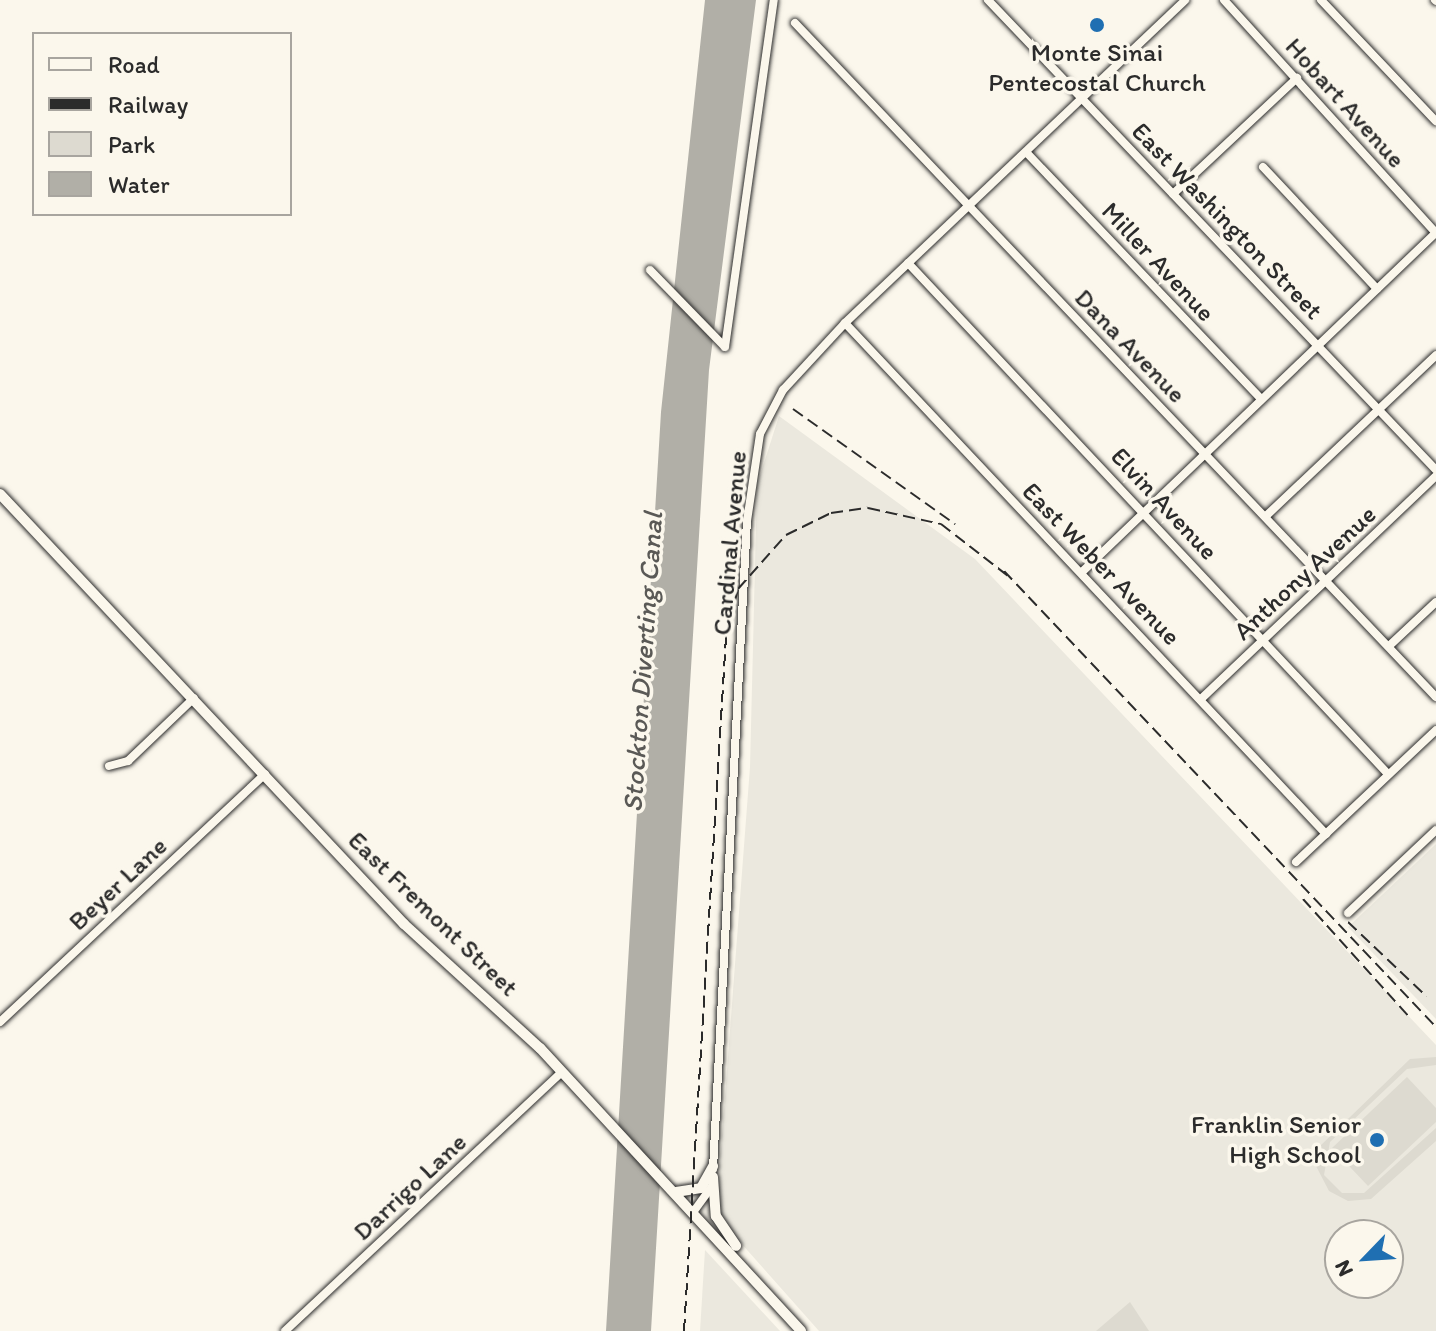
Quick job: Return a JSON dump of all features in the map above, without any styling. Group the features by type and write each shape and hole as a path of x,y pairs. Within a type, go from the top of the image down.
{"main road":[{"name":"East Fremont Street","path":"0,494 404,924 562,1072 611,1123 801,1331"},
{"path":"674,1190 696,1191 713,1171"},
{"path":"713,1171 718,1222 770,1294"}],"street":[{"path":"650,270 725,347 730,335 774,0"},
{"name":"East Washington Street","path":"988,0 1436,473"},
{"name":"Cardinal Avenue","path":"694,1211 713,1171 752,460 778,398 845,323 1185,0"},
{"name":"Hobart Avenue","path":"1224,0 1436,233"},
{"path":"1321,0 1436,121"},
{"name":"Dana Avenue","path":"795,23 1436,697"},
{"path":"1173,194 1297,78"},
{"name":"Miller Avenue","path":"1026,152 1261,399"},
{"path":"1263,167 1377,289"},
{"path":"1082,572 1436,233"},
{"name":"Elvin Avenue","path":"908,263 1388,774"},
{"name":"East Weber Avenue","path":"845,323 1326,834"},
{"path":"1266,516 1436,355"},
{"name":"Anthony Avenue","path":"1201,699 1436,473"},
{"path":"1389,646 1436,602"},
{"path":"109,766 128,761 194,698"},
{"path":"1296,862 1436,730"},
{"name":"Beyer Lane","path":"0,1022 265,774"},
{"path":"1348,913 1436,830"},
{"name":"Darrigo Lane","path":"285,1331 562,1072"}],"shaded area":[{"path":"779,416 975,559 1436,1045 1436,1331 819,1331 716,1215 750,767 757,485"},
{"path":"1436,844 1436,1019 1348,927"},
{"path":"705,1250 780,1331 700,1331"}],"green space":[{"path":"1436,1057 1436,1065 1407,1069 1330,1142 1324,1175 1342,1193 1364,1193 1436,1128 1436,1141 1371,1199 1348,1201 1329,1191 1316,1166 1320,1146 1410,1059"},
{"path":"1407,1077 1436,1108 1436,1122 1368,1186 1332,1148"},
{"path":"1130,1302 1149,1331 1096,1331"}],"water":[{"name":"Stockton Diverting Canal","path":"705,0 756,0 709,370 651,1331 606,1331 661,412"}],"railway":[{"path":"793,409 955,524"},
{"path":"684,1331 726,636 738,589 786,535 831,513 868,508 941,524 1012,579"},
{"path":"1004,571 1436,1027"},
{"path":"1303,899 1410,1018"},
{"path":"1348,922 1426,996"}],"place":[{"name":"Monte Sinai Pentecostal Church","path":"1097,25"},
{"name":"Franklin Senior High School","path":"1377,1140"}]}
